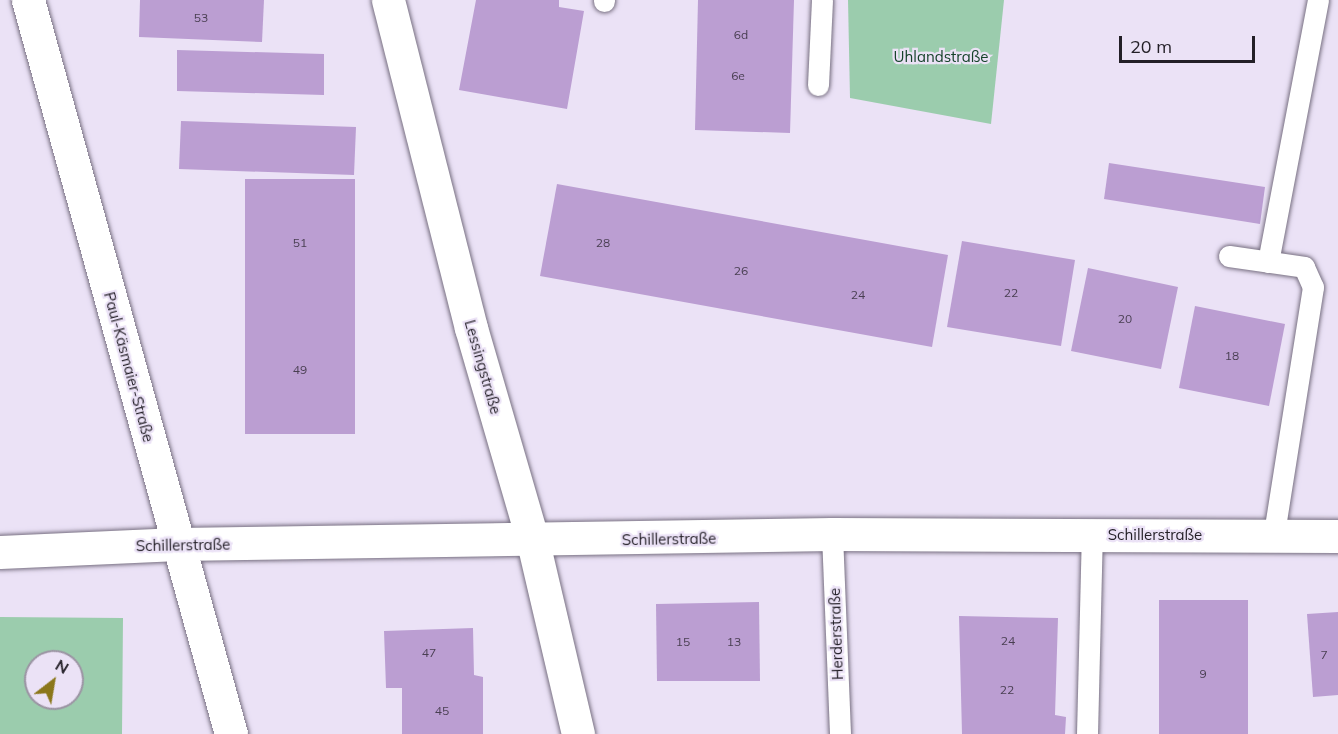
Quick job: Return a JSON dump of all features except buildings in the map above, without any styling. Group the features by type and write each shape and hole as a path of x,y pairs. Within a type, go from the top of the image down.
{"street":[{"name":"Paul-Käsmaier-Straße","path":"28,0 231,734"},
{"name":"Lessingstraße","path":"388,0 471,328 533,542 578,734"},
{"name":"Schillerstraße","path":"0,552 178,544 533,542 832,534 1338,536"}],"lane":[{"path":"818,85 822,0"},
{"path":"1268,262 1318,0"},
{"path":"1229,256 1304,267 1313,287 1274,534"},
{"name":"Herderstraße","path":"832,534 840,734"},
{"path":"1087,734 1092,535"}],"green space":[{"name":"Uhlandstraße","path":"848,0 1004,0 991,124 850,98"},
{"path":"0,617 123,618 122,734 0,734"}]}
